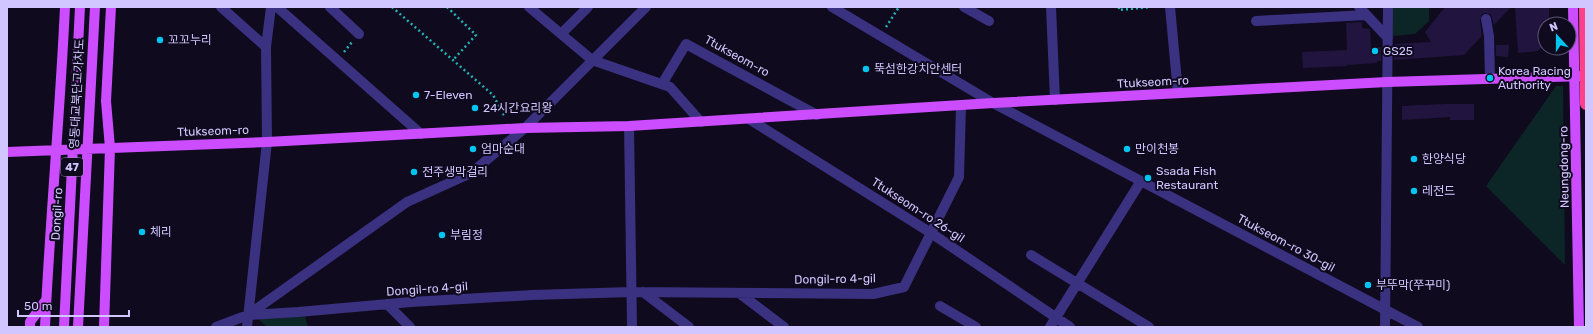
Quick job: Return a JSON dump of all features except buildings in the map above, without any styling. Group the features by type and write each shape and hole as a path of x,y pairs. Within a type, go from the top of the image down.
{"highway":[{"path":"1585,7 1586,104"}],"main road":[{"path":"45,327 65,7"},
{"name":"Dongil-ro","path":"64,327 80,7"},
{"name":"영동대교북단고가차도","path":"78,327 95,7"},
{"path":"104,327 110,148 106,101 111,7"},
{"name":"Neungdong-ro","path":"1573,7 1576,76 1579,327"},
{"name":"Ttukseom-ro","path":"7,152 267,142 525,128 629,126 993,103 1387,82 1586,76"},
{"path":"30,327 30,322 46,300"}],"street":[{"path":"221,7 266,47"},
{"path":"247,327 267,142 266,47 270,7"},
{"path":"277,7 421,134"},
{"path":"330,7 359,34"},
{"path":"529,7 592,60 670,87 701,122"},
{"path":"561,34 588,7"},
{"path":"248,315 407,202 471,173 525,128 646,7"},
{"name":"Ttukseom-ro 30-gil","path":"832,7 993,103 1418,327"},
{"path":"964,7 989,22"},
{"path":"1051,7 1055,100"},
{"path":"1170,7 1178,93"},
{"path":"1386,327 1388,7"},
{"path":"1256,21 1363,11 1388,38"},
{"path":"1486,19 1490,78"},
{"name":"Ttukseom-ro","path":"662,84 686,44 818,115"},
{"name":"Dongil-ro 4-gil","path":"216,327 248,315 387,304 532,295 631,292 873,294 904,288 959,177 961,106"},
{"name":"Ttukseom-ro 26-gil","path":"749,119 931,233 1070,327"},
{"path":"629,126 632,327"},
{"path":"1050,327 1141,181"},
{"path":"1030,255 1076,284 1150,327"},
{"path":"643,292 689,327"},
{"path":"739,293 784,327"},
{"path":"387,304 410,327"},
{"path":"940,306 976,327"}],"path":[{"path":"392,7 493,95 511,129"},
{"path":"447,7 476,35 452,60"},
{"path":"880,36 899,7"},
{"path":"1119,7 1119,10 1150,7"},
{"path":"337,60 359,34"}],"green space":[{"path":"1393,7 1429,7 1429,21 1415,34 1392,36"},
{"path":"1556,86 1563,86 1565,265 1486,186"},
{"path":"305,316 308,327 267,327 257,318"}],"place":[{"name":"꼬꼬누리","path":"160,40"},
{"name":"GS25","path":"1375,51"},
{"name":"뚝섬한강치안센터","path":"866,69"},
{"name":"Korea Racing Authority","path":"1490,78"},
{"name":"7-Eleven","path":"416,95"},
{"name":"24시간요리왕","path":"475,108"},
{"name":"엄마순대","path":"473,149"},
{"name":"만이천봉","path":"1127,149"},
{"name":"한양식당","path":"1414,159"},
{"name":"전주생막걸리","path":"414,172"},
{"name":"Ssada Fish Restaurant","path":"1148,178"},
{"name":"레전드","path":"1414,191"},
{"name":"체리","path":"142,232"},
{"name":"부림정","path":"442,235"},
{"name":"부뚜막(쭈꾸미)","path":"1368,285"}]}
